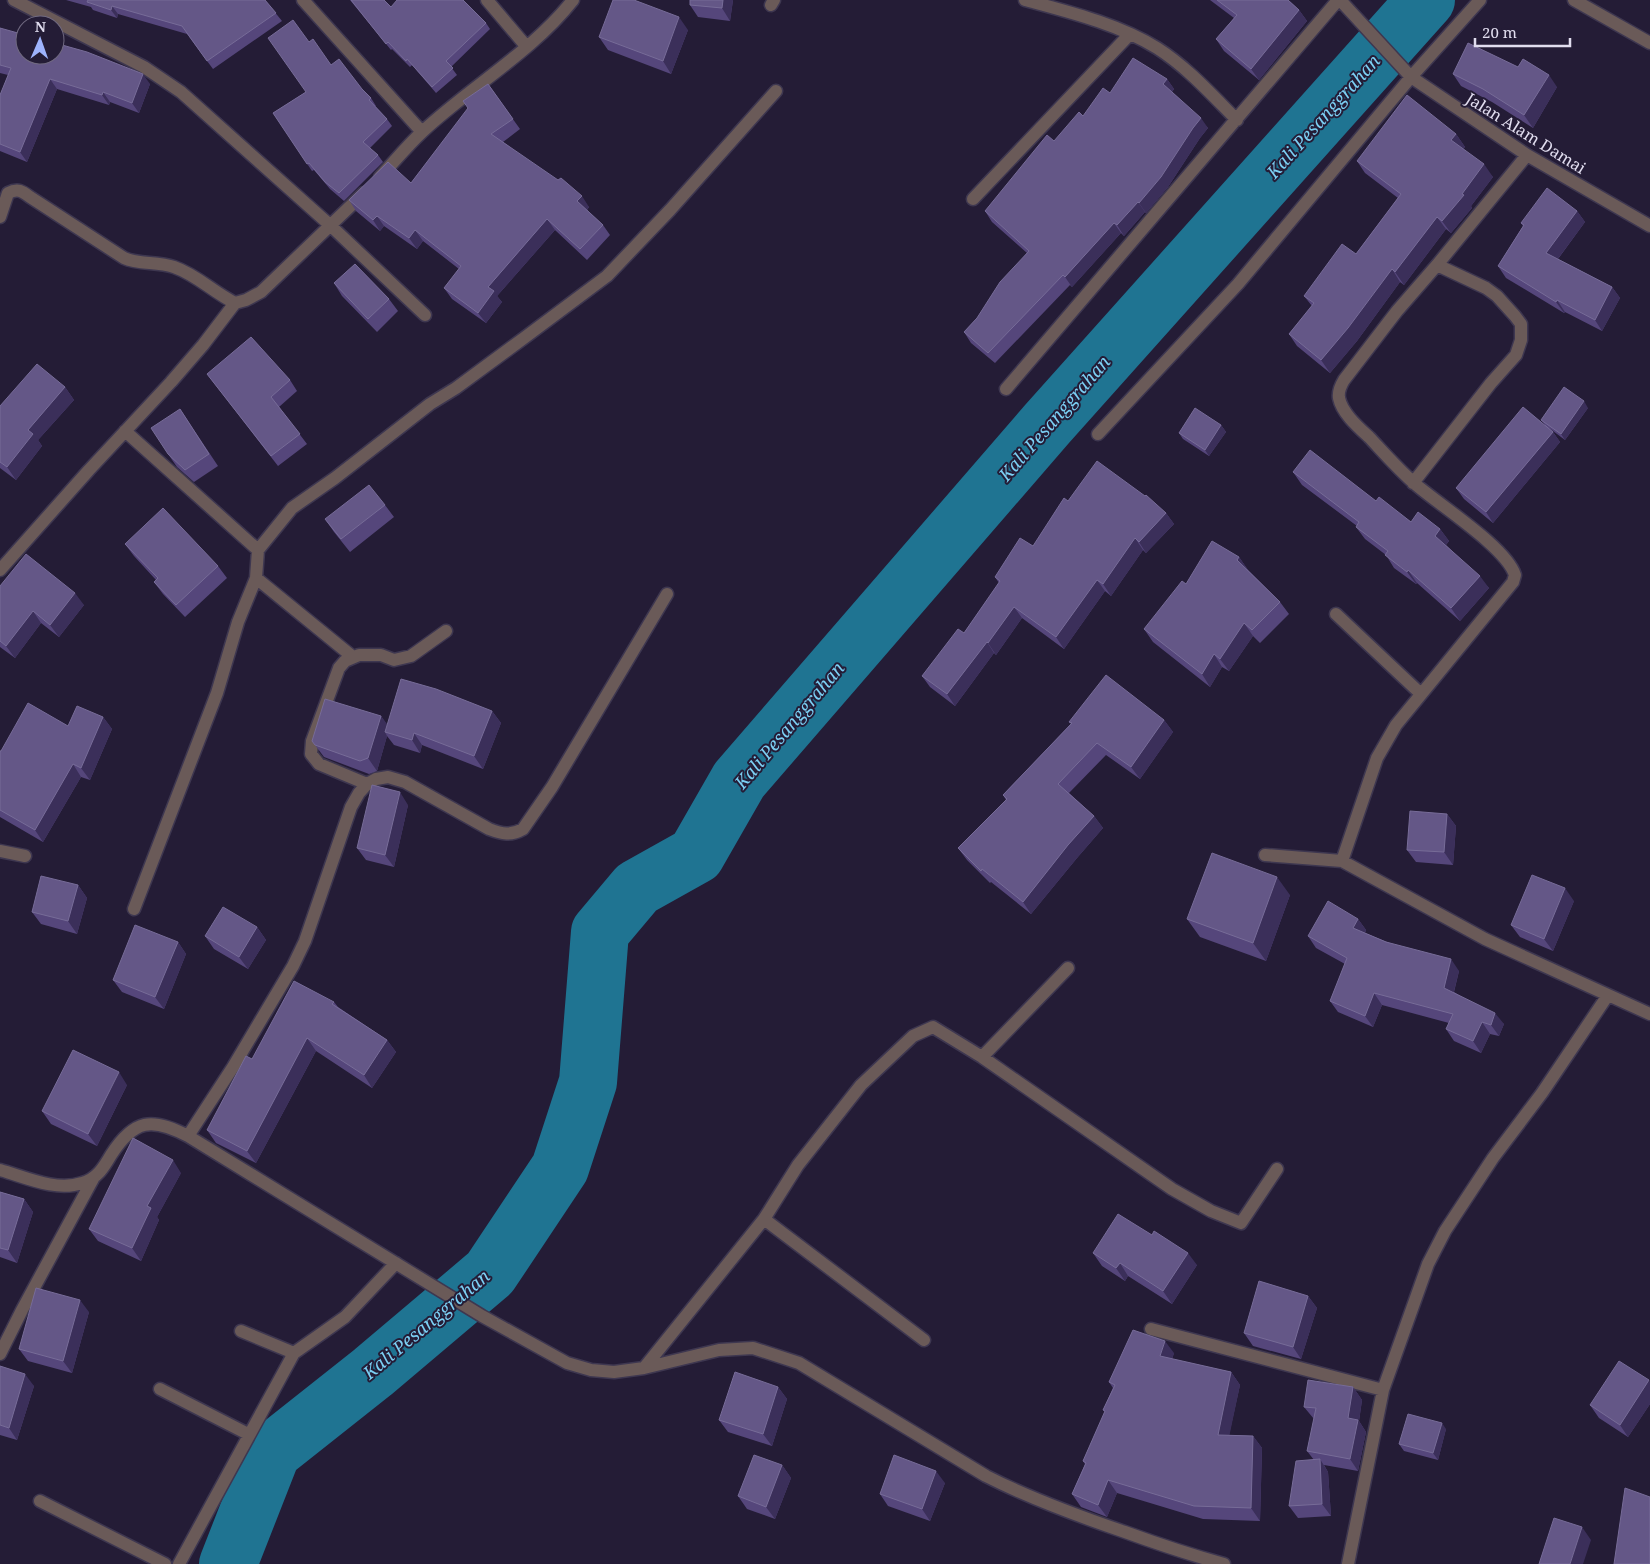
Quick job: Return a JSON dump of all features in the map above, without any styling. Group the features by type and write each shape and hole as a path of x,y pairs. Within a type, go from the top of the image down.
{"street":[{"path":"14,0 144,67 181,92 425,314"},
{"path":"303,0 422,132"},
{"path":"486,0 526,46"},
{"path":"0,570 171,382 203,345 235,303 246,300 261,292 382,175 422,132 526,46 565,10 573,0"},
{"path":"1025,0 1103,24 1130,34 1158,49 1198,81 1237,120"},
{"path":"1006,389 1339,0"},
{"name":"Jalan Alam Damai","path":"1339,0 1357,17 1411,77 1527,155 1650,226"},
{"path":"1098,434 1238,284 1411,77 1480,0"},
{"path":"1574,0 1650,43"},
{"path":"973,199 1130,34"},
{"path":"134,909 216,694 238,622 256,578 258,550 292,508 335,478 430,404 456,388 607,276 664,217 776,91"},
{"path":"1342,861 1376,758 1396,725 1513,582 1515,575 1506,558 1413,483 1354,422 1342,406 1339,397 1340,388 1344,380 1397,311 1527,155"},
{"path":"0,217 8,193 15,190 22,191 124,258 130,261 151,262 174,267 199,278 235,303"},
{"path":"1413,483 1491,383 1516,355 1521,340 1521,324 1497,296 1486,288 1437,265"},
{"path":"126,431 258,550"},
{"path":"256,578 353,657"},
{"path":"188,1136 233,1067 293,966 305,941 351,807 359,793 367,784 376,779 388,777 404,782 490,830 504,834 516,834 523,829 552,786 667,594"},
{"path":"1336,614 1421,694"},
{"path":"367,784 319,764 311,754 312,741 339,668 345,661 353,657 381,655 394,660 410,656 446,631"},
{"path":"0,851 25,856"},
{"path":"1265,856 1342,861 1485,939 1650,1014"},
{"path":"982,1057 1068,968"},
{"path":"1348,1564 1383,1390 1428,1264 1445,1231 1493,1158 1542,1093 1608,996"},
{"path":"644,1368 764,1220 798,1164 861,1085 913,1036 933,1026 982,1057 1172,1189 1211,1211 1241,1222 1277,1169"},
{"path":"0,1170 66,1186 82,1184 102,1171 121,1141 130,1131 140,1126 155,1124 165,1126 188,1136 482,1316 568,1363 591,1370 614,1372 644,1368 719,1350 753,1348 800,1364 978,1471 1014,1490 1194,1560 1224,1564"},
{"path":"0,1354 92,1179"},
{"path":"764,1220 924,1340"},
{"path":"179,1564 248,1434 294,1353 345,1317 396,1263"},
{"path":"1151,1329 1383,1390"},
{"path":"241,1331 294,1353"},
{"path":"160,1389 248,1434"},
{"path":"40,1501 165,1564"}],"building":[{"path":"88,0 265,0 276,13 207,61 182,26 112,6 111,10 87,2"},
{"path":"351,0 384,0 391,7 397,0 463,0 486,23 446,61 453,68 432,87 407,59 406,61 388,42 386,44"},
{"path":"613,0 634,0 679,17 663,61 599,37"},
{"path":"690,0 723,0 722,8 690,5"},
{"path":"1217,0 1288,0 1299,10 1251,69 1216,39 1237,15"},
{"path":"293,20 309,42 313,39 331,65 339,59 371,98 369,100 387,119 363,142 378,155 339,193 325,182 309,163 307,164 273,113 306,92 268,38"},
{"path":"0,28 15,32 15,65 65,65 65,46 87,52 143,74 132,103 103,92 102,95 50,79 20,152 0,144 0,95 11,68 0,65"},
{"path":"1468,43 1518,67 1523,59 1549,75 1524,115 1483,89 1453,74"},
{"path":"1133,58 1167,79 1163,84 1201,118 1161,177 1139,203 1117,225 1114,223 1065,277 1063,275 988,353 964,332 977,318 1000,282 1029,251 985,211 1047,135 1054,141 1079,112 1083,116 1103,88 1110,93"},
{"path":"488,84 513,119 491,134 558,180 561,178 582,196 577,201 603,225 580,249 547,219 488,287 494,291 478,313 444,288 461,266 415,230 409,238 377,216 373,220 349,200 388,162 411,183 468,108 463,101"},
{"path":"1407,95 1456,134 1451,140 1484,164 1462,194 1464,195 1442,221 1437,217 1395,272 1392,269 1348,328 1321,360 1289,334 1314,303 1304,296 1342,244 1356,254 1401,194 1357,161"},
{"path":"1547,188 1577,211 1546,253 1612,287 1595,320 1557,300 1556,302 1498,266 1524,225 1521,223"},
{"path":"355,264 389,299 368,319 334,283"},
{"path":"251,337 290,380 271,397 300,434 271,456 207,374"},
{"path":"37,364 65,387 28,430 33,434 7,467 0,462 0,406"},
{"path":"1564,387 1584,401 1561,434 1541,420"},
{"path":"1523,407 1553,432 1486,512 1456,488"},
{"path":"1195,408 1221,425 1205,450 1179,433"},
{"path":"180,409 209,454 185,470 168,454 151,428"},
{"path":"1310,450 1376,501 1379,497 1411,522 1418,512 1440,529 1435,536 1480,576 1451,608 1408,570 1407,572 1385,555 1388,551 1356,527 1359,522 1293,472"},
{"path":"1097,461 1146,495 1166,513 1139,542 1135,538 1103,584 1097,580 1056,637 1014,607 947,694 922,676 958,629 964,633 1000,581 995,577 1020,538 1033,546 1064,498 1068,501"},
{"path":"369,485 385,505 341,539 325,519"},
{"path":"163,508 218,566 176,605 154,582 158,578 125,544"},
{"path":"1212,541 1239,557 1237,560 1280,602 1252,630 1244,623 1220,659 1214,654 1202,674 1144,629 1182,581 1186,584"},
{"path":"26,554 75,593 50,625 33,611 6,646 0,641 0,586"},
{"path":"1106,675 1164,720 1131,767 1097,743 1058,784 1094,816 1068,845 1023,902 982,869 981,871 958,848 1007,799 1003,795 1072,723 1069,722"},
{"path":"401,679 436,689 492,711 474,756 414,733 412,740 385,732"},
{"path":"325,699 381,716 368,758 360,761 315,745 312,741"},
{"path":"28,703 68,726 77,706 103,717 81,768 73,764 35,830 0,810 0,751"},
{"path":"372,785 400,792 385,855 357,848"},
{"path":"1410,811 1447,814 1444,852 1407,850"},
{"path":"1212,853 1277,877 1253,943 1187,919"},
{"path":"1532,875 1565,888 1544,939 1511,925"},
{"path":"41,876 78,885 68,921 32,912"},
{"path":"1328,901 1358,919 1353,928 1386,942 1451,959 1444,988 1495,1013 1491,1025 1482,1022 1473,1041 1446,1029 1453,1014 1374,993 1365,1016 1330,1001 1347,958 1308,936"},
{"path":"223,907 257,927 239,957 205,936"},
{"path":"135,925 178,942 155,997 113,980"},
{"path":"294,981 334,1002 332,1004 387,1040 364,1075 307,1038 247,1151 207,1130 246,1056 252,1059"},
{"path":"73,1050 119,1072 88,1134 42,1111"},
{"path":"133,1138 173,1160 147,1206 151,1208 132,1248 89,1229"},
{"path":"0,1192 24,1199 8,1250 0,1248"},
{"path":"1118,1214 1152,1235 1154,1231 1188,1253 1163,1291 1120,1263 1116,1268 1093,1253"},
{"path":"1259,1281 1308,1296 1293,1347 1244,1333"},
{"path":"36,1288 80,1300 63,1361 19,1349"},
{"path":"1133,1330 1165,1341 1160,1356 1231,1372 1218,1435 1253,1436 1251,1508 1194,1506 1108,1480 1098,1505 1072,1494 1086,1463 1083,1461 1105,1411 1103,1410 1115,1385 1109,1382"},
{"path":"1619,1361 1649,1380 1620,1425 1590,1405"},
{"path":"0,1366 25,1374 9,1428 0,1425"},
{"path":"735,1372 778,1387 763,1434 719,1420"},
{"path":"1308,1380 1353,1387 1348,1418 1358,1420 1350,1459 1307,1451 1316,1408 1304,1407"},
{"path":"1408,1414 1442,1423 1433,1453 1399,1444"},
{"path":"754,1455 782,1465 766,1507 738,1496"},
{"path":"894,1455 936,1471 922,1509 880,1494"},
{"path":"1320,1459 1322,1504 1289,1506 1296,1461"},
{"path":"1625,1488 1650,1497 1650,1564 1614,1564"},
{"path":"1554,1518 1582,1527 1570,1564 1539,1564"}],"waterway":[{"name":"Kali Pesanggrahan","path":"228,1564 272,1452 373,1372 490,1273 560,1168 588,1082 600,932 637,888 696,855 739,780 1047,424 1426,0"}]}
